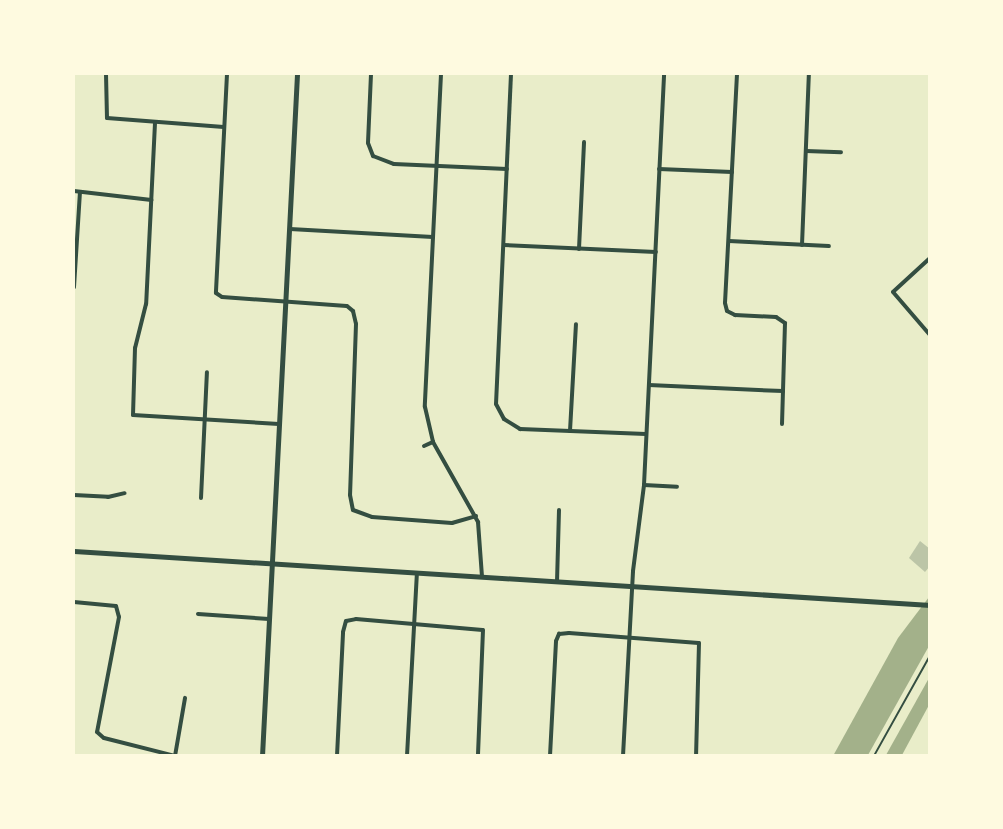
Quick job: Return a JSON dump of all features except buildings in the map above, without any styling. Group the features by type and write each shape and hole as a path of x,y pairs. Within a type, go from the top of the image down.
{"main road":[{"path":"74,551 926,604"}],"street":[{"path":"106,74 107,118 224,127"},
{"path":"227,74 216,293 222,297 341,303 353,311 356,324 350,495 353,510 372,517 453,523 476,516"},
{"path":"262,756 297,74"},
{"path":"371,74 368,143 373,156 394,164 507,169"},
{"path":"441,74 424,398 427,424 433,442 476,516 483,548 482,577"},
{"path":"511,74 496,397 504,419 520,429 646,434"},
{"path":"623,756 632,586 644,485 664,74"},
{"path":"737,74 727,311 781,319 786,327 782,424"},
{"path":"802,245 809,74"},
{"path":"155,123 146,304 135,348 133,415 280,424"},
{"path":"579,249 584,142"},
{"path":"806,151 841,152"},
{"path":"659,169 732,172"},
{"path":"74,190 151,200"},
{"path":"74,287 80,192"},
{"path":"290,229 433,237"},
{"path":"729,241 829,246"},
{"path":"504,245 656,252"},
{"path":"930,258 893,292 930,335"},
{"path":"570,431 576,324"},
{"path":"201,498 207,372"},
{"path":"649,385 783,391"},
{"path":"423,446 433,442"},
{"path":"644,485 677,487"},
{"path":"74,495 108,497 125,493"},
{"path":"557,582 559,510"},
{"path":"407,756 417,573"},
{"path":"74,602 116,606 115,646 97,732 104,738 175,756 185,698"},
{"path":"198,614 270,619"},
{"path":"337,756 346,621 414,623 483,630 478,756"},
{"path":"550,756 559,634 699,643 696,756"}],"path":[{"path":"874,756 930,656"}],"shaded area":[{"path":"929,597 929,646 868,755 833,756 898,638"},
{"path":"929,678 929,705 902,755 886,755"}]}
